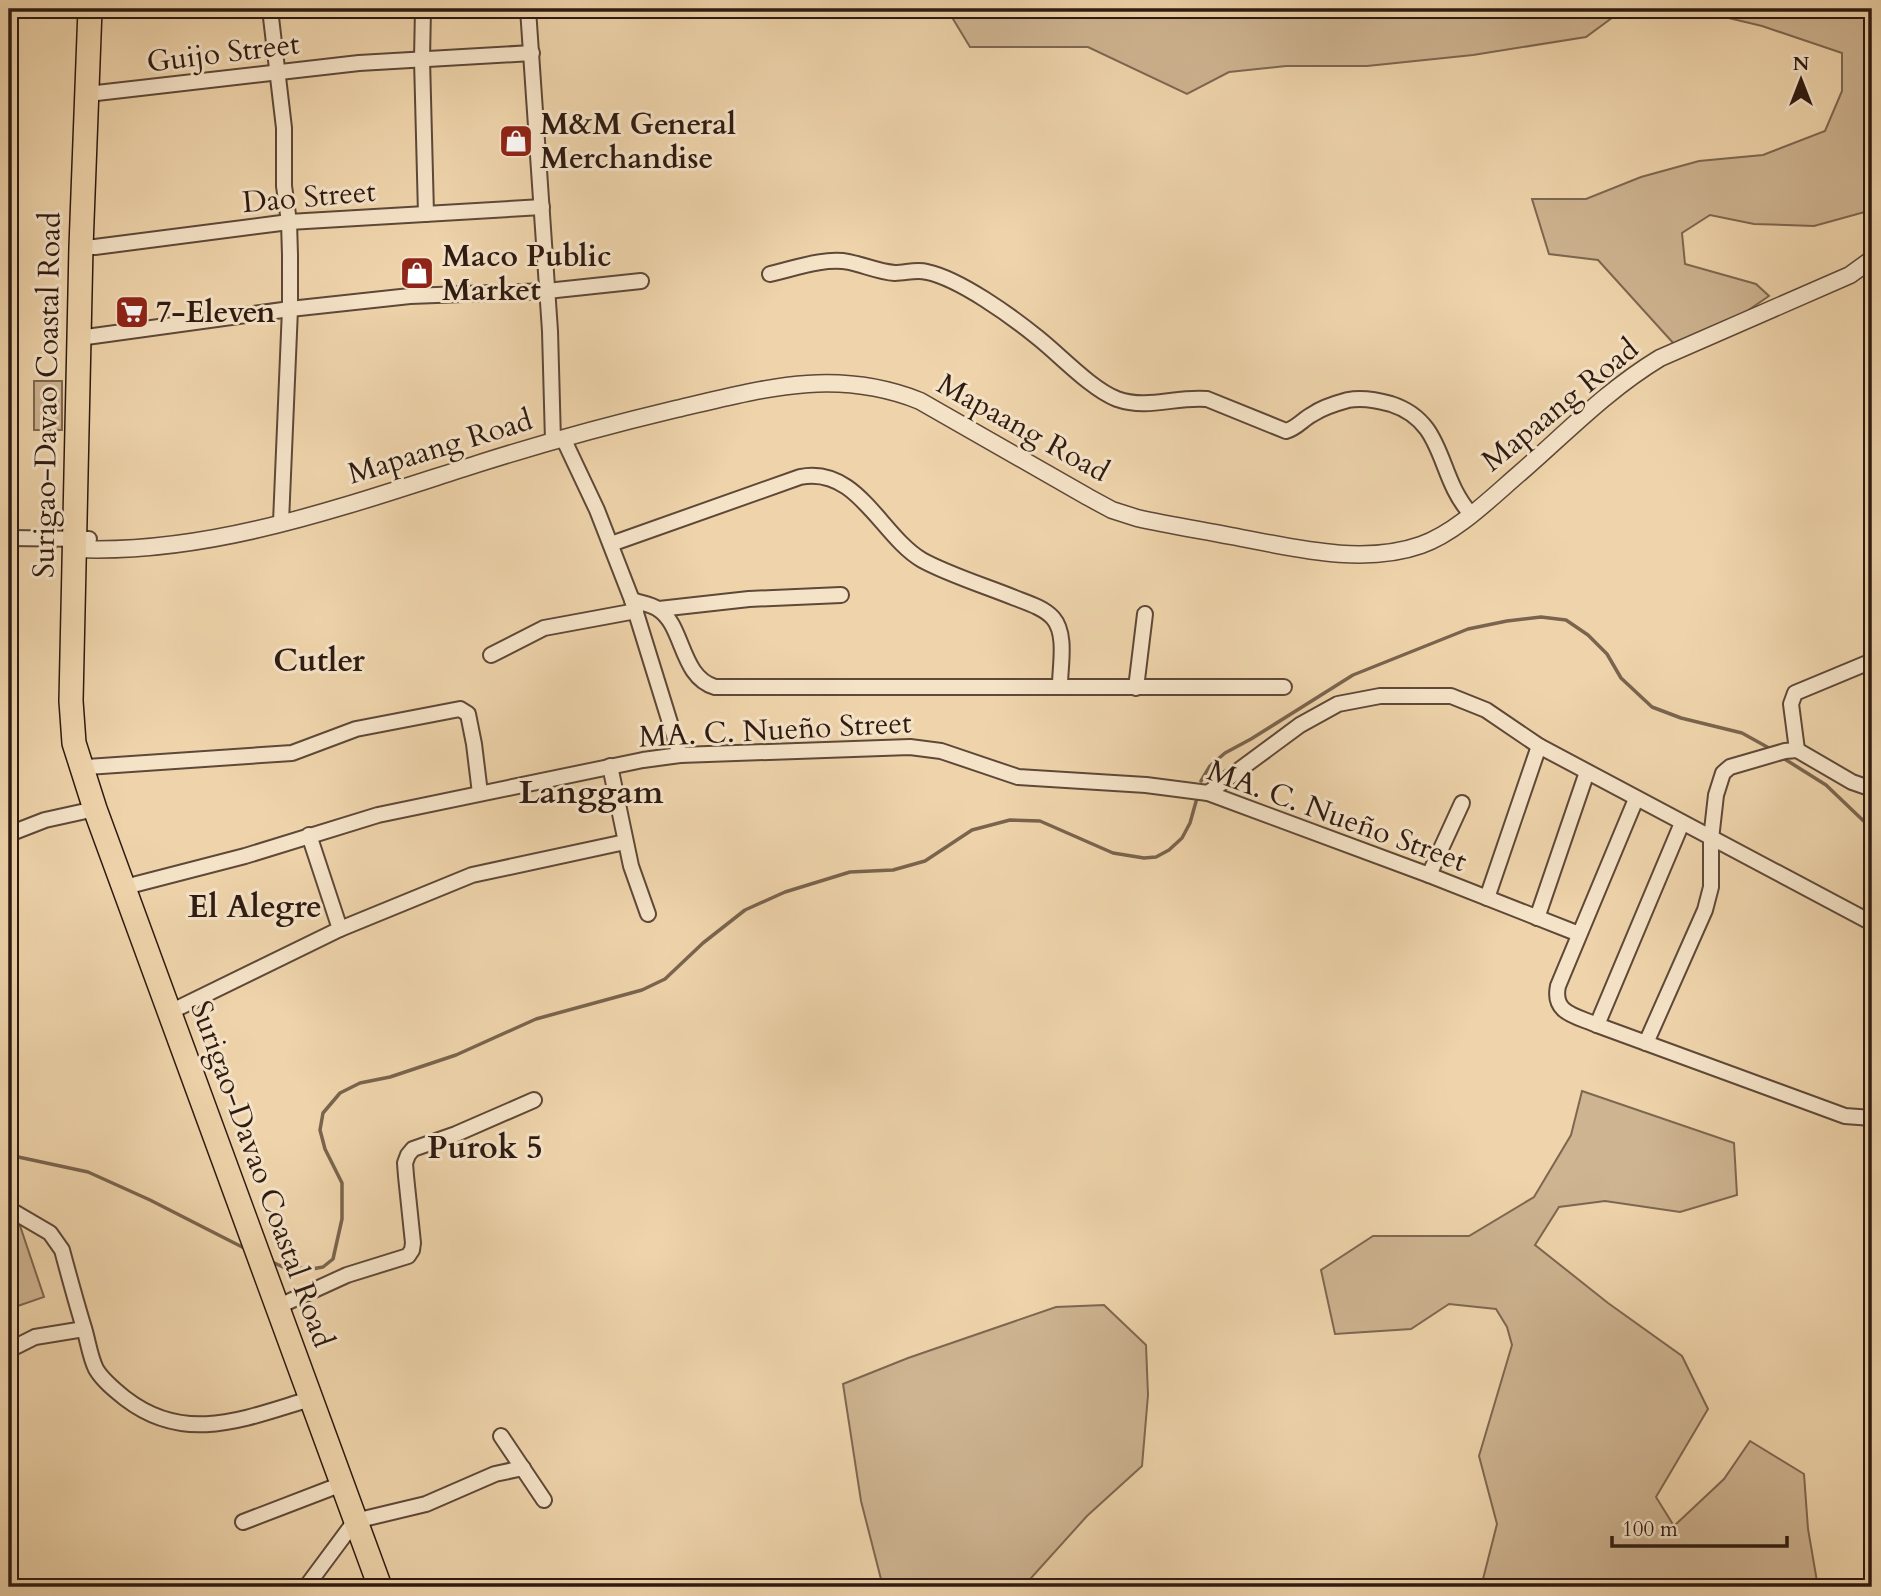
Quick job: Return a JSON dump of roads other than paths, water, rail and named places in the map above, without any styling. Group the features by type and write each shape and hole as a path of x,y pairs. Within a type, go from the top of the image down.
{"highway":[{"name":"Surigao-Davao Coastal Road","path":"90,9 94,94"},
{"name":"Surigao-Davao Coastal Road","path":"103,9 94,94 82,544 72,723 74,743 87,774 95,809 380,1587"}],"street":[{"path":"270,9 284,128 284,186 289,222 290,309 281,522"},
{"path":"528,9 558,439 611,544 634,606 680,755"},
{"path":"423,10 426,214"},
{"name":"Guijo Street","path":"94,94 359,63 531,53"},
{"name":"Dao Street","path":"88,247 289,222 542,207"},
{"name":"Mapaang Road","path":"82,544 129,550 170,546 281,522 380,496 558,439 729,398 801,384 842,382 897,392 920,401 1112,510 1157,523 1309,549 1377,554 1400,551 1423,544 1471,514 1632,375 1660,358 1850,275 1872,259"},
{"path":"770,274 820,263 846,261 895,273 918,270 930,272 1001,310 1099,389 1132,402 1144,404 1207,399 1286,431 1293,429 1314,413 1351,400 1365,398 1393,405 1419,417 1453,488 1471,514"},
{"path":"86,338 290,309 445,293 547,291 641,281"},
{"path":"611,544 792,480 809,475 826,475 860,498 923,560 1034,605 1054,619 1060,638 1060,685"},
{"path":"9,537 82,544"},
{"path":"491,655 544,628 634,606 659,609 749,599 841,595"},
{"path":"659,609 672,627 700,680 715,687 1283,687"},
{"path":"1136,688 1145,614"},
{"path":"1797,750 1791,704 1795,693 1872,660"},
{"path":"1208,793 1300,725 1338,704 1357,699 1433,694 1451,696 1486,710 1539,746 1872,923"},
{"path":"87,774 292,753 356,729 460,709 468,714 472,726 480,793"},
{"path":"1488,898 1539,746"},
{"name":"MA. C. Nueño Street","path":"125,887 245,856 378,815 610,766 680,755 910,747 941,751 1018,778 1146,785 1208,793 1579,934"},
{"path":"1646,1043 1705,910 1711,887 1711,839 1716,795 1723,773 1730,767 1797,750 1852,782 1872,789"},
{"path":"610,766 625,842 637,887 648,914"},
{"path":"1537,918 1587,772"},
{"path":"1636,799 1558,986 1556,1000 1564,1011 1844,1116 1872,1118"},
{"path":"1429,875 1462,803"},
{"path":"9,834 45,820 95,809"},
{"path":"1597,1025 1682,823"},
{"path":"309,835 340,929"},
{"path":"170,1012 340,929 472,875 625,842"},
{"path":"276,1307 346,1275 408,1256 413,1243 405,1176 408,1155 413,1149 456,1134 534,1100"},
{"path":"9,1209 50,1233 62,1250 97,1370 112,1388 155,1418 194,1426 244,1418 310,1399"},
{"path":"9,1350 35,1337 84,1329"},
{"path":"501,1436 544,1500"},
{"path":"306,1587 355,1521 426,1504 495,1474 523,1468"},
{"path":"243,1522 342,1484"}],"waterway":[{"path":"1201,781 1210,766 1225,753 1353,675 1468,629 1541,617 1566,620 1588,635 1607,654 1621,678 1652,707 1681,718 1742,733 1769,748"},
{"path":"1783,758 1826,785 1872,829"},
{"path":"270,1261 283,1267 312,1269 323,1267 333,1259 342,1219 342,1183 325,1149 320,1130 323,1113 340,1093 360,1083 390,1077 456,1055 536,1019 642,990 665,979 703,943 745,910 785,892 850,872 893,870 925,861 972,830 1010,820 1040,821 1113,853 1144,858 1156,857 1182,838 1190,823 1197,798"},
{"path":"9,1155 88,1172 248,1250"}],"place":[{"name":"M&M General Merchandise","path":"516,141"},
{"name":"Maco Public Market","path":"417,273"},
{"name":"7-Eleven","path":"132,312"}],"district":[{"name":"Cutler","path":"319,661"},
{"name":"Langgam","path":"591,792"},
{"name":"El Alegre","path":"255,907"},
{"name":"Purok 5","path":"485,1148"}]}
